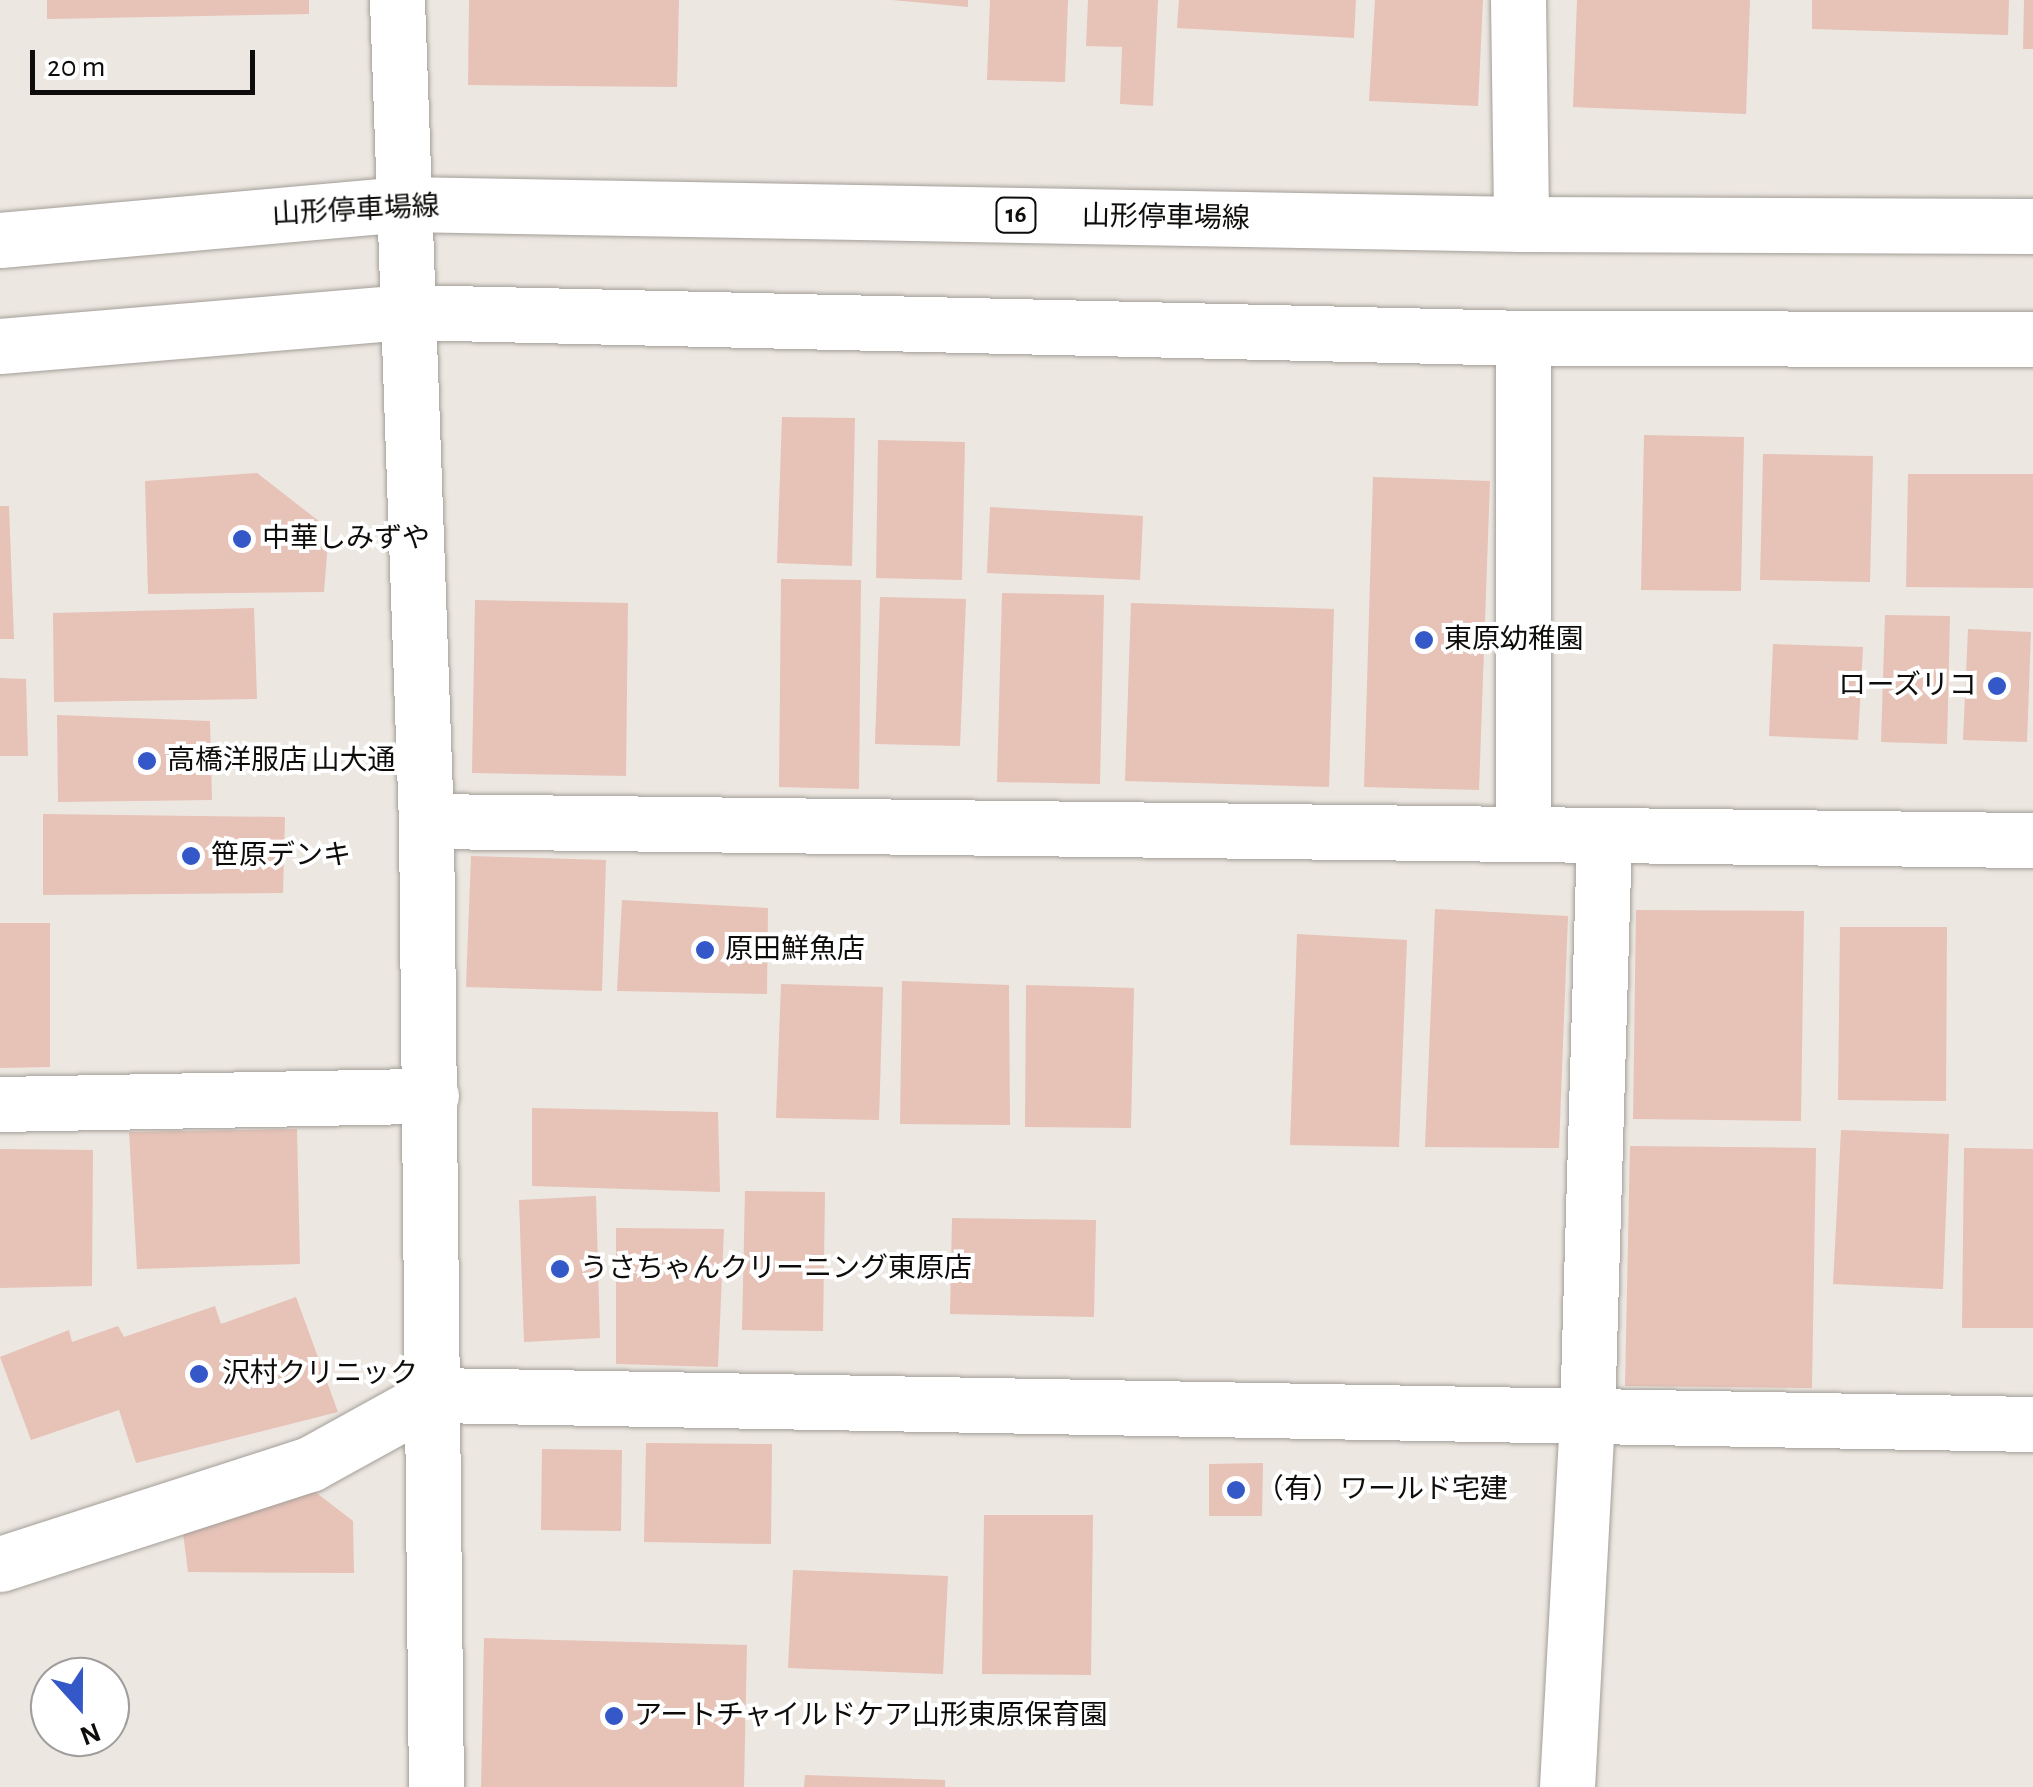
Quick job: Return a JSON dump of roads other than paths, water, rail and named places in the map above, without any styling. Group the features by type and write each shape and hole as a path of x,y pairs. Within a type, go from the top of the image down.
{"main road":[{"path":"397,0 426,821 435,1395 436,1787"},
{"path":"1518,0 1521,224"},
{"name":"山形停車場線","path":"0,240 403,204 1521,224 2033,226"},
{"path":"0,346 408,312 1523,338 2033,339"},
{"path":"1523,338 1524,834"},
{"path":"426,821 2033,840"},
{"path":"1567,1787 1587,1416 1604,835"},
{"path":"0,1104 431,1096"},
{"path":"0,1564 310,1464 435,1395 2033,1424"}],"place":[{"name":"中華しみずや","path":"242,539"},
{"name":"東原幼稚園","path":"1424,640"},
{"name":"ローズリコ","path":"1997,686"},
{"name":"高橋洋服店 山大通","path":"147,761"},
{"name":"笹原デンキ","path":"191,856"},
{"name":"原田鮮魚店","path":"705,950"},
{"name":"うさちゃんクリーニング東原店","path":"560,1269"},
{"name":"沢村クリニック","path":"199,1374"},
{"name":"（有）ワールド宅建","path":"1236,1490"},
{"name":"アートチャイルドケア山形東原保育園","path":"614,1716"}]}
